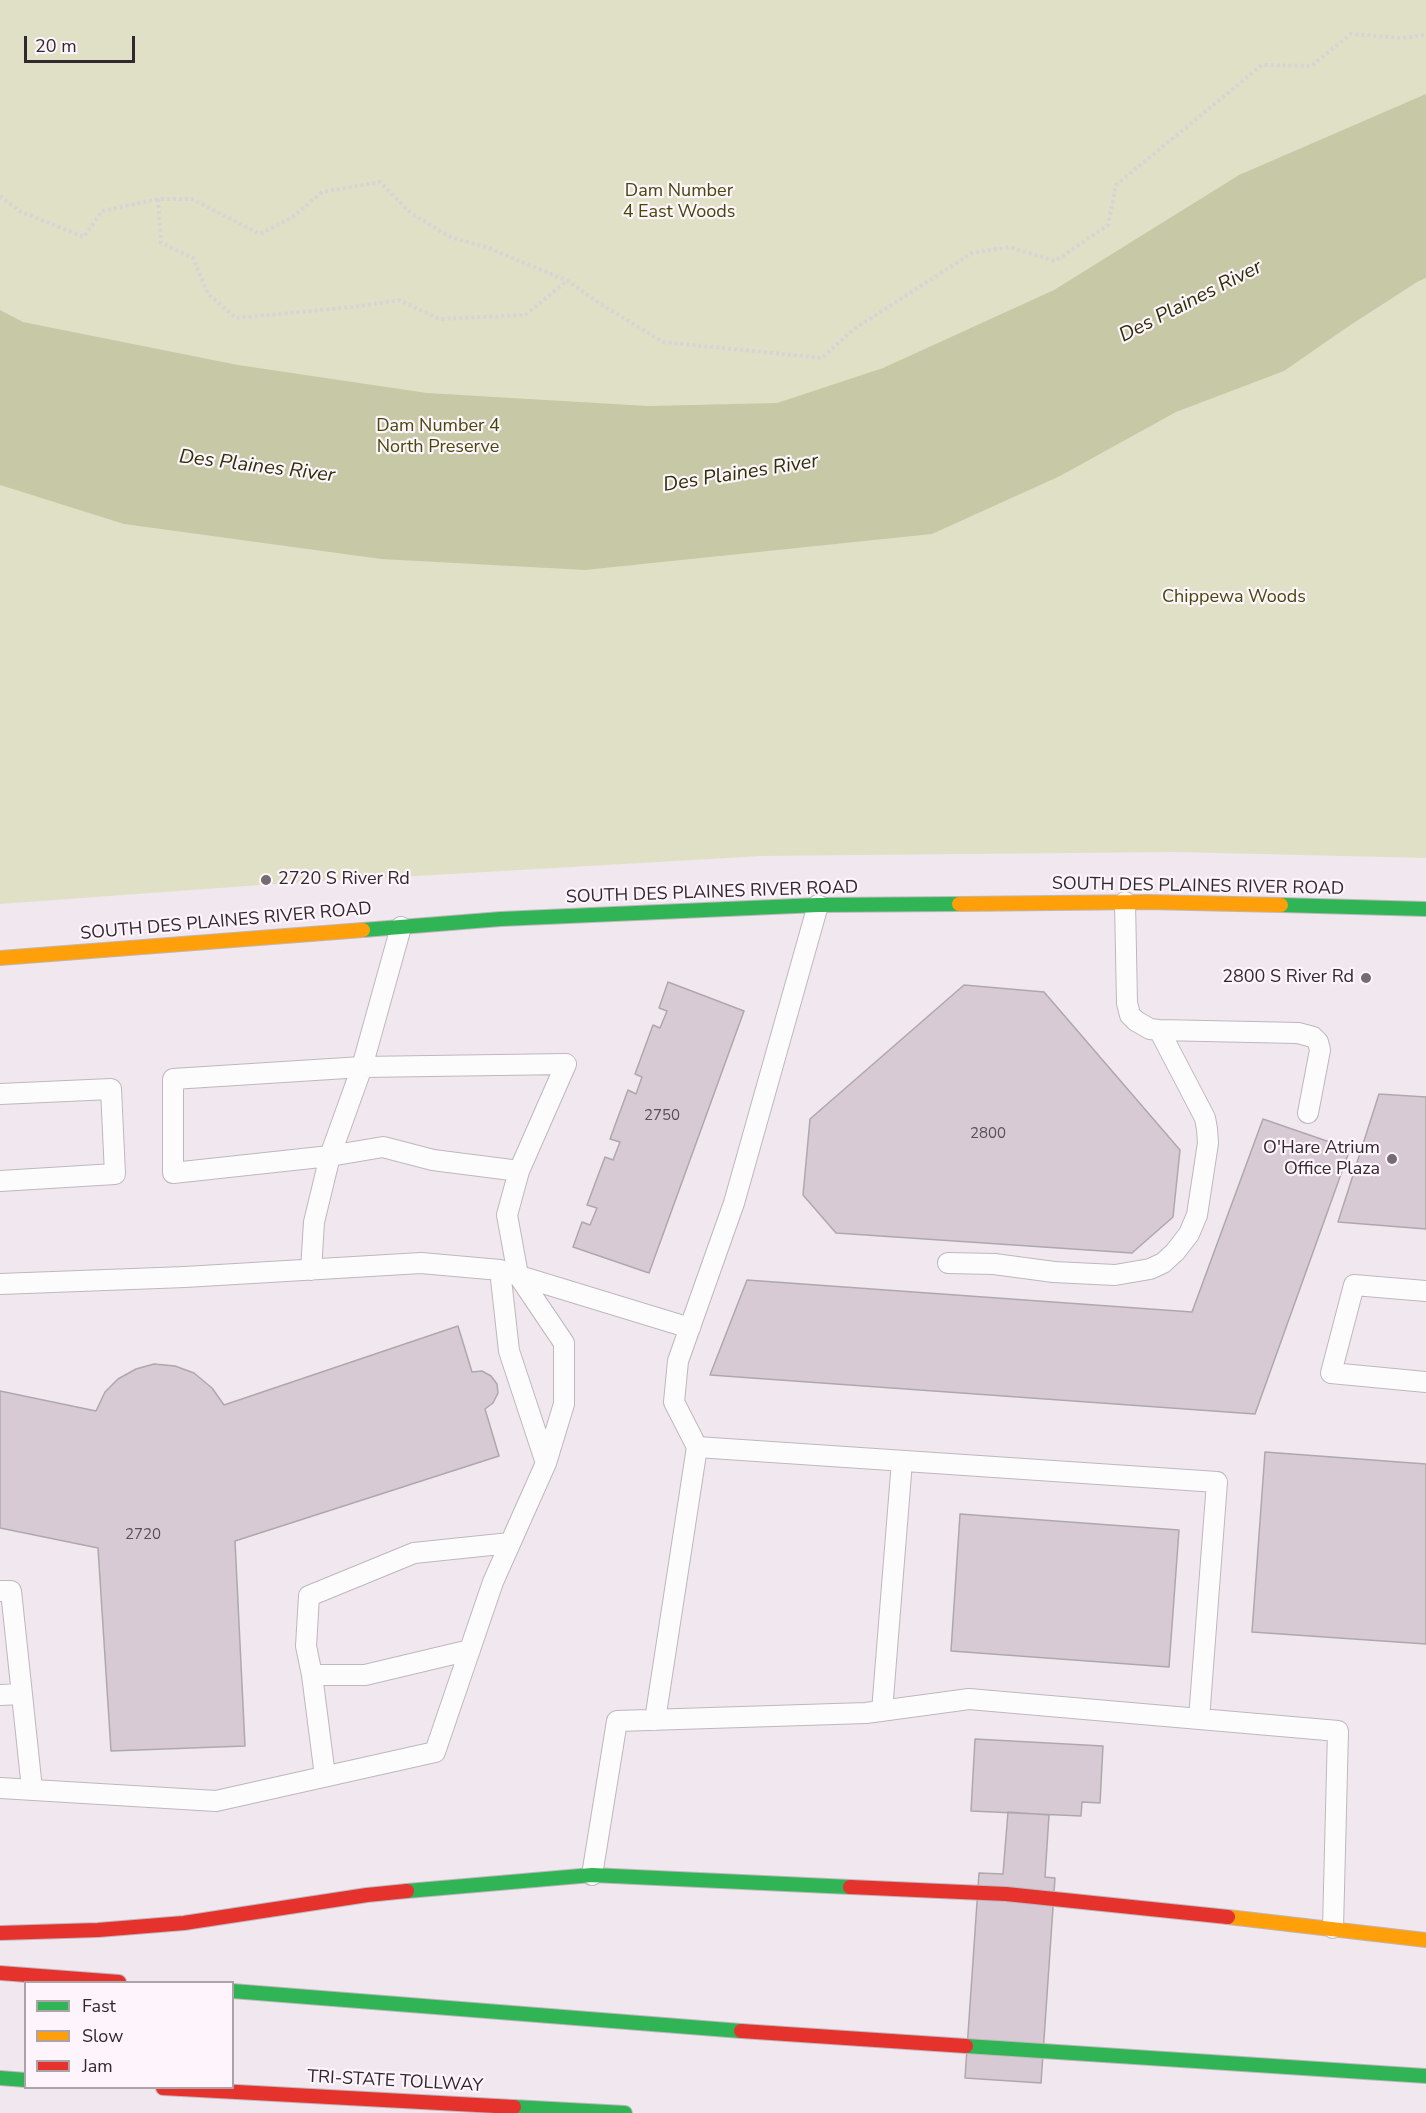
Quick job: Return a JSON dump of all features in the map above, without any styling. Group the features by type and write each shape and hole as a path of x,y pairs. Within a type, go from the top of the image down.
{"main road":[{"name":"SOUTH DES PLAINES RIVER ROAD","path":"0,958 512,918 818,905 1125,902 1426,909"},
{"path":"0,1933 98,1930 184,1923 367,1895 592,1875 1006,1894 1334,1928 1426,1940"},
{"path":"0,1974 93,1981"},
{"path":"234,1991 784,2034 1426,2076"},
{"path":"0,2078 24,2080"},
{"name":"TRI-STATE TOLLWAY","path":"181,2089 625,2113"}],"lane":[{"path":"1125,902 1127,1003 1130,1015 1150,1029 1298,1033 1313,1037 1318,1042 1320,1050 1308,1113"},
{"path":"655,1720 697,1447 674,1402 678,1361 734,1203 818,905"},
{"path":"311,1270 314,1222 330,1156 362,1067 401,927"},
{"path":"948,1263 994,1264 1054,1272 1115,1275 1150,1269 1163,1263 1175,1252 1189,1234 1197,1215 1208,1143 1207,1128 1159,1030"},
{"path":"519,1171 434,1160 383,1147 330,1156 173,1173 173,1079 362,1067 566,1065 519,1171 507,1215 509,1351 546,1463"},
{"path":"0,1094 111,1089 115,1174 0,1181"},
{"path":"0,1284 185,1277 421,1263 509,1273 690,1328"},
{"path":"0,1788 216,1801 435,1752 493,1582 546,1463 564,1404 564,1344 509,1273"},
{"path":"1426,1291 1354,1285 1331,1373 1426,1382"},
{"path":"697,1447 1217,1482 1198,1719"},
{"path":"882,1712 902,1461"},
{"path":"325,1776 306,1646 309,1596 414,1553 510,1543"},
{"path":"5,1591 22,1694 32,1789"},
{"path":"312,1675 365,1675 470,1650"},
{"path":"0,1695 22,1694"},
{"path":"592,1875 617,1721 882,1712 969,1699 1338,1731 1334,1928"}],"path":[{"path":"0,196 19,211 84,237 102,211 158,199 192,200 260,234 293,217 322,192 380,182 411,213 450,237 486,247 568,281 663,342 822,358 854,329 972,253 1010,247 1055,261 1108,225 1116,185 1262,65 1311,66 1351,34 1402,38 1426,35"},
{"path":"158,199 161,243 194,258 208,294 236,318 353,307 399,300 439,319 525,315 568,281"}],"green space":[{"name":"Dam Number 4 North Preserve","path":"0,0 1426,0 1426,858 1174,852 762,856 261,885 0,904"}],"water":[{"name":"Des Plaines River","path":"1426,94 1426,278 1349,326 1284,371 1176,412 1060,476 932,534 585,570 381,559 124,524 0,485 0,310 23,322 238,365 427,393 648,406 777,403 883,368 1054,290 1239,175"}],"building":[{"path":"668,982 744,1011 649,1273 573,1247 582,1222 590,1225 597,1208 587,1205 605,1157 613,1160 620,1142 610,1139 628,1090 636,1094 642,1077 635,1074 653,1025 660,1028 667,1011 659,1008"},
{"path":"964,985 1044,992 1180,1150 1173,1217 1132,1253 836,1233 803,1195 810,1119"},
{"name":"O'Hare Atrium Office Plaza","path":"1379,1094 1426,1097 1426,1229 1338,1222"},
{"path":"1263,1119 1350,1149 1255,1414 710,1375 747,1280 1192,1312"},
{"path":"458,1326 472,1372 482,1371 491,1376 497,1384 498,1393 493,1403 485,1409 499,1456 235,1541 245,1746 111,1751 98,1548 0,1528 0,1391 96,1411 105,1392 118,1379 136,1369 154,1364 175,1366 194,1373 212,1388 224,1405"},
{"path":"1265,1452 1426,1464 1426,1644 1252,1632"},
{"path":"960,1514 1179,1530 1169,1667 951,1651"},
{"path":"975,1739 1103,1746 1100,1803 1082,1802 1081,1816 971,1811"},
{"path":"1008,1812 1049,1815 1045,1877 1055,1878 1041,2083 965,2078 979,1873 1003,1874"}],"traffic: fast":[{"path":"363,930 501,919 818,905 959,904"},
{"path":"1281,905 1426,909"},
{"path":"407,1891 592,1875 850,1887"},
{"path":"234,1991 741,2031"},
{"path":"966,2046 1426,2076"},
{"path":"0,2078 24,2080"},
{"path":"514,2107 625,2113"}],"traffic: slow":[{"path":"959,904 1147,902 1281,905"},
{"path":"0,958 363,930"},
{"path":"1228,1917 1426,1940"}],"traffic: jam":[{"path":"850,1887 1006,1894 1228,1917"},
{"path":"0,1933 98,1930 184,1923 407,1891"},
{"path":"0,1973 106,1981"},
{"path":"741,2031 966,2046"},
{"path":"181,2089 514,2107"}],"place":[{"name":"2720 S River Rd","path":"266,880"},
{"name":"2800 S River Rd","path":"1366,978"},
{"name":"O'Hare Atrium Office Plaza","path":"1392,1159"}],"park label":[{"name":"Dam Number 4 East Woods","path":"679,202"},
{"name":"Chippewa Woods","path":"1234,598"}]}
